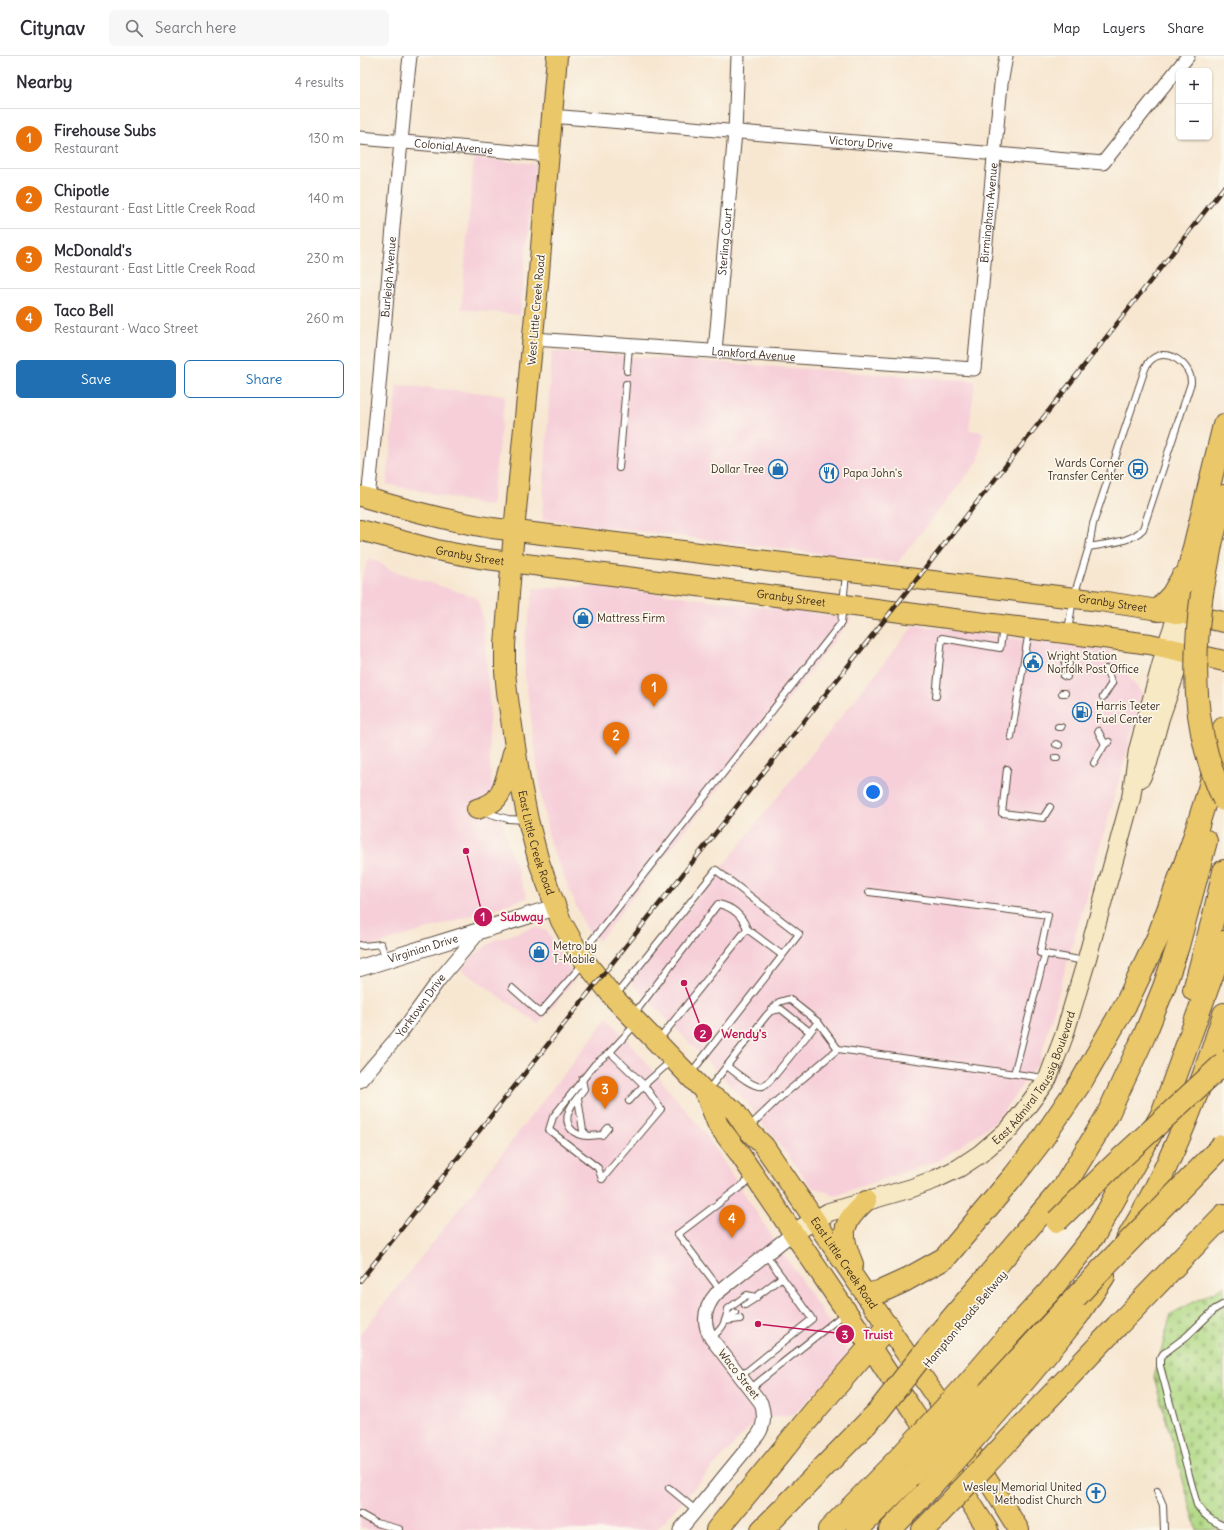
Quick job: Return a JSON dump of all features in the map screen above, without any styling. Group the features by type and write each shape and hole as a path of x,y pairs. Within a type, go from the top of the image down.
{"highway":[{"path":"1175,612 1172,594 1190,564 1224,425"},
{"path":"1224,496 1212,540 1202,593 1196,642 1196,676 1199,724 1205,752 1224,800"},
{"path":"867,1295 882,1291 904,1281 945,1258 1014,1176 1041,1141 1081,1082 1127,1002 1158,938 1194,840 1209,789 1224,728"},
{"path":"762,1530 877,1413 944,1335 1065,1184 1081,1161 1116,1098 1145,1034 1178,946 1196,882 1224,770"},
{"path":"1162,1114 1224,871"},
{"path":"829,1530 901,1456 969,1382 1049,1292 1095,1234 1162,1114 1224,942"},
{"path":"890,1530 999,1412 1041,1362 1078,1315 1128,1238 1181,1133 1204,1075 1224,1014"},
{"name":"Hampton Roads Beltway","path":"944,1335 1030,1246 1121,1158 1224,1063"},
{"path":"857,1530 913,1474 1099,1272 1223,1145"},
{"path":"929,1524 1224,1215"},
{"path":"717,1530 888,1326"}],"main road":[{"name":"West Little Creek Road","path":"512,563 557,56"},
{"name":"Granby Street","path":"364,497 460,523 514,531 846,570 1175,612 1224,622"},
{"name":"Granby Street","path":"360,530 436,550 842,614 1029,629 1173,649 1224,661"},
{"name":"East Little Creek Road","path":"512,563 504,660 507,692 528,820 539,862 562,921 583,958 614,998 706,1092 718,1125 740,1137 764,1146 936,1397 1019,1530"},
{"name":"East Admiral Taussig Boulevard","path":"793,1233 829,1212 912,1188 936,1179 958,1168 980,1154 1010,1128 1048,1078 1064,1036 1086,962 1131,798 1138,750 1173,649 1175,612"},
{"path":"477,809 494,801 499,796 515,747"},
{"name":"East Little Creek Road","path":"740,1137 755,1176 870,1346 988,1530"},
{"path":"866,1201 854,1212 844,1230 847,1249 867,1295"},
{"path":"988,1530 998,1498"}],"street":[{"name":"Burleigh Avenue","path":"364,497 381,364 400,141 410,56"},
{"name":"Sterling Court","path":"716,351 736,132 738,56"},
{"name":"Birmingham Avenue","path":"974,369 1001,84 1006,56"},
{"name":"Victory Drive","path":"551,116 1103,164 1188,56"},
{"name":"Colonial Avenue","path":"360,138 548,155"},
{"name":"Lankford Avenue","path":"533,339 974,369"},
{"name":"Virginian Drive","path":"360,968 556,908"},
{"name":"Yorktown Drive","path":"360,1081 400,1034 439,980 481,930"},
{"name":"Waco Street","path":"680,1530 761,1431 765,1420 761,1403 751,1388 711,1338 705,1324 705,1314 711,1300 793,1233"}],"lane":[{"path":"627,371 629,346"},
{"path":"1068,634 1073,599 1089,547 1093,524 1145,369 1150,360 1158,356 1169,356 1178,359 1189,370 1191,383 1143,529 1138,535 1131,539 1089,547"},
{"path":"620,468 626,384"},
{"path":"512,988 540,1013 842,614 846,570"},
{"path":"936,696 942,638 1000,648 1004,626"},
{"path":"1011,738 1029,629"},
{"path":"1106,669 1112,683"},
{"path":"1105,681 1112,683"},
{"path":"1102,697 1112,683"},
{"path":"1098,731 1107,743"},
{"path":"1096,749 1107,743"},
{"path":"1094,763 1107,743"},
{"path":"1007,769 1002,813 1043,818 1050,807"},
{"path":"477,809 508,819 528,820"},
{"path":"614,998 716,870 799,934 689,1075"},
{"path":"869,892 1048,915 1040,953 1086,962"},
{"path":"610,1052 644,1085 660,1109 602,1179 598,1168 549,1130 553,1117 595,1064 610,1052 718,904 727,906 744,919 747,929 782,955"},
{"path":"657,1042 747,929"},
{"path":"360,945 381,944 386,961"},
{"path":"1014,1074 1045,954"},
{"path":"706,1092 779,1002 789,999 818,1022 838,1050 1048,1078"},
{"path":"771,1011 781,1009 810,1032"},
{"path":"727,1066 755,1086 762,1086 771,1079 818,1022"},
{"path":"740,1137 775,1102 838,1050"},
{"path":"629,1101 644,1085 673,1059"},
{"path":"582,1079 584,1089 569,1109 567,1116 568,1124 573,1132 580,1136 602,1135 608,1128"},
{"path":"578,1098 584,1132 588,1136"},
{"path":"721,1291 678,1234 755,1176"},
{"path":"741,1376 812,1319 766,1255"},
{"path":"745,1305 756,1298 782,1276"},
{"path":"726,1322 728,1309 747,1295 756,1298"},
{"path":"1224,1304 1215,1309 1187,1336 1163,1354 1160,1360 1160,1366 1197,1505 1202,1514 1210,1520 1224,1526"},
{"path":"751,1388 847,1312"},
{"path":"711,1338 721,1330 726,1322 735,1313"},
{"path":"726,1322 740,1319"},
{"path":"669,1488 697,1511"},
{"path":"1157,1491 1163,1505 1164,1530"},
{"path":"360,1514 376,1523 399,1529"}],"shaded area":[{"path":"474,158 535,164 520,315 461,309"},
{"path":"552,351 975,381 969,430 983,432 979,460 897,563 542,519"},
{"path":"397,385 505,395 491,506 387,484"},
{"path":"369,557 391,570 477,598 483,618 490,707 488,735 491,782 510,850 527,898 360,950 360,584"},
{"path":"599,586 852,618 599,941 586,929 550,843 543,806 525,675 525,639 534,588"},
{"path":"914,625 1109,651 1143,695 1039,1062 995,1122 940,1160 835,1195 812,1187 747,1103 631,982"},
{"path":"535,927 547,931 575,978 539,1024 462,970 472,956 495,940"},
{"path":"608,1017 704,1132 850,1355 794,1414 756,1420 656,1530 368,1530 360,1527 360,1334"}],"green space":[{"path":"1224,1286 1224,1530 1197,1530 1154,1377 1171,1314"}],"railway":[{"path":"360,1281 917,579 1224,187"}],"place":[{"name":"Dollar Tree","path":"778,469"},
{"name":"Wards Corner Transfer Center","path":"1138,469"},
{"name":"Papa John's","path":"829,473"},
{"name":"Mattress Firm","path":"583,618"},
{"name":"Wright Station Norfolk Post Office","path":"1033,662"},
{"name":"Firehouse Subs","path":"654,707"},
{"name":"Harris Teeter Fuel Center","path":"1082,712"},
{"name":"Chipotle","path":"616,755"},
{"name":"Subway","path":"466,851"},
{"name":"Metro by T-Mobile","path":"539,952"},
{"name":"Wendy's","path":"684,983"},
{"name":"McDonald's","path":"605,1109"},
{"name":"Taco Bell","path":"732,1238"},
{"name":"Truist","path":"758,1324"},
{"name":"Wesley Memorial United Methodist Church","path":"1096,1493"}]}
